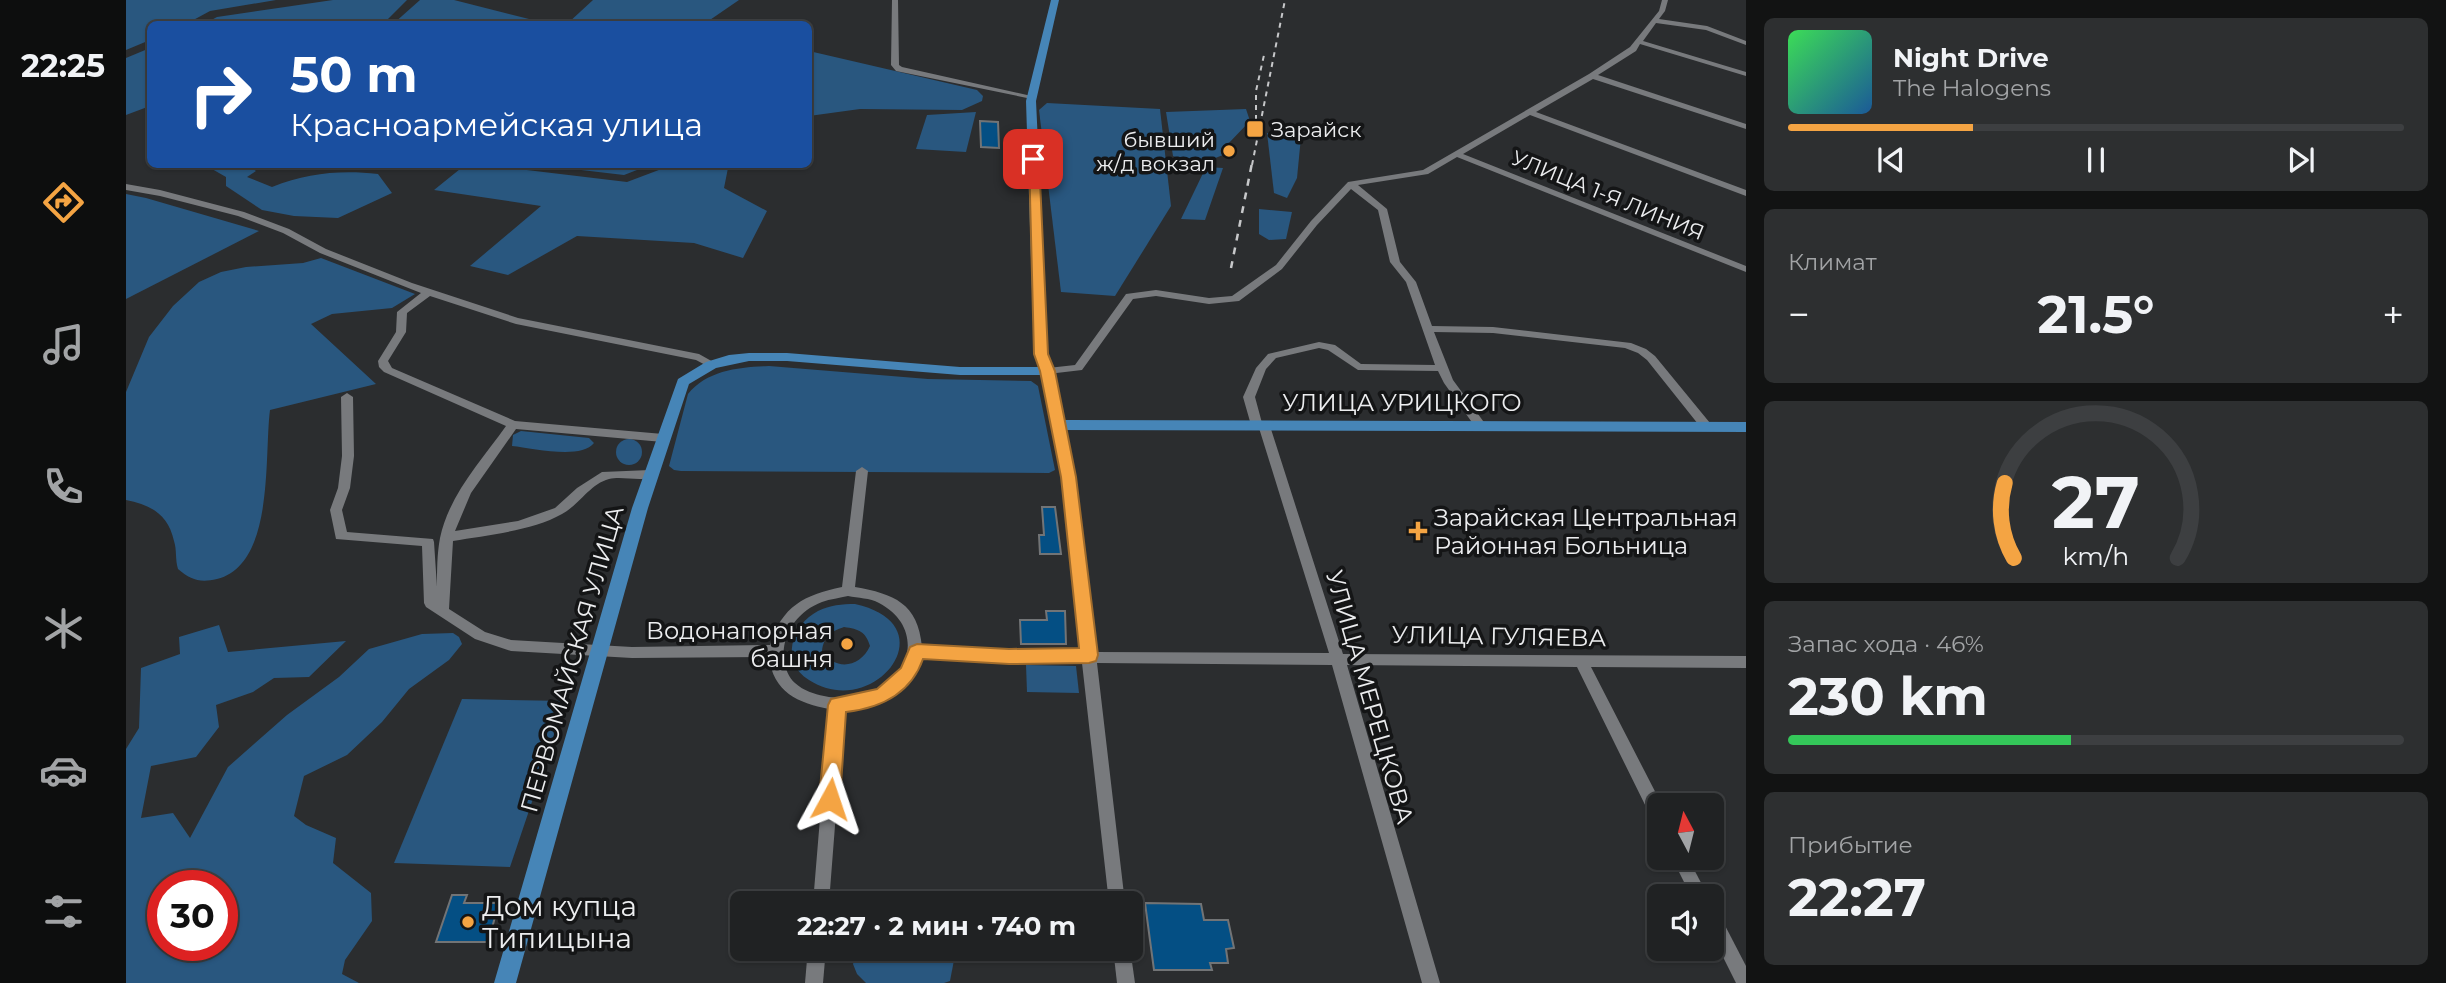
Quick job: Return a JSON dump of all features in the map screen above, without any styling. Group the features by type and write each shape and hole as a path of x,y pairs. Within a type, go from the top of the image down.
{"main road":[{"path":"1055,0 1032,97 1041,354 1048,371 1059,425"},
{"path":"711,365 729,359 787,357 960,371 1048,371"},
{"name":"ПЕРВОМАЙСКАЯ УЛИЦА","path":"505,983 650,474 684,382 711,365"},
{"name":"УЛИЦА УРИЦКОГО","path":"1059,425 1746,427"}],"street":[{"path":"895,0 895,65 899,69 1032,97"},
{"path":"1048,371 1078,368 1130,296 1156,293 1226,301 1247,292 1279,267 1314,223 1351,184 1418,174 1592,76 1630,52 1655,21 1665,0"},
{"path":"1655,21 1707,29 1746,43"},
{"path":"1640,41 1746,74"},
{"path":"1592,76 1746,127"},
{"path":"1529,111 1746,193"},
{"name":"УЛИЦА 1-Я ЛИНИЯ","path":"1456,154 1746,269"},
{"path":"1351,184 1382,209 1395,262 1411,282 1442,368 1448,381 1480,425"},
{"path":"126,187 241,214 286,231 323,251 428,292 516,321 699,357 711,365"},
{"path":"428,292 402,312 402,324 396,342 383,361 388,370 513,425 663,438"},
{"path":"1428,329 1493,330 1627,345 1651,358 1706,426"},
{"name":"УЛИЦА МЕРЕЦКОВА","path":"1431,983 1338,657 1249,397 1261,368 1272,356 1319,345 1331,347 1358,367 1442,368"},
{"path":"347,397 348,456 344,488 336,510 341,536 428,542 431,603 443,608"},
{"path":"513,425 469,486 447,537 443,608 449,618 498,643 599,651 773,651"},
{"path":"1059,425 1068,477 1116,891"},
{"path":"848,591 862,471"},
{"path":"447,537 519,525 559,511 581,491 606,475 650,474"},
{"path":"848,591 877,596 900,609 915,629 917,652 909,672 884,695 867,702 837,705 807,698 790,687 779,672 773,651 784,622 799,607 818,597 848,591"},
{"name":"УЛИЦА ГУЛЯЕВА","path":"917,652 1009,657 1089,655 1746,662"},
{"path":"1581,661 1647,793"},
{"path":"822,891 837,705"},
{"path":"1724,942 1745,983"},
{"path":"814,983 816,961"},
{"path":"1123,961 1126,983"}],"shaded area":[{"path":"126,0 276,0 210,11 192,21 147,21 147,41 126,50"},
{"path":"333,0 407,0 386,21 210,21 217,17"},
{"path":"420,0 454,0 537,21 396,21"},
{"path":"593,0 739,0 708,21 570,21"},
{"path":"147,49 147,107 126,115 126,58"},
{"path":"812,52 977,90 983,96 982,101 962,110 860,109 812,116"},
{"path":"1047,103 1160,109 1171,206 1115,296 1061,292 1039,110"},
{"path":"1246,109 1250,121 1226,146 1223,155 1195,166 1173,156 1166,112"},
{"path":"976,112 966,152 916,149 927,115"},
{"path":"1267,133 1301,137 1297,178 1287,198 1274,193"},
{"path":"1206,167 1223,168 1205,220 1181,219"},
{"path":"210,168 252,168 256,171 247,177 272,187 324,174 378,174 392,193 338,218 294,216 262,210 226,186 226,177"},
{"path":"461,168 511,168 627,182 664,168 728,168 724,188 767,211 743,258 694,243 577,236 508,275 470,266 541,206 434,190"},
{"path":"564,168 642,168 624,175"},
{"path":"126,194 146,198 259,231 126,299"},
{"path":"1259,209 1292,212 1286,239 1269,240 1259,234"},
{"path":"321,258 415,294 392,308 332,314 311,324 376,384 270,410 263,506 258,531 249,553 236,569 217,579 206,581 187,576 178,569 174,541 163,517 151,508 126,500 126,392 149,337 173,306 199,282 221,272 246,267 303,263"},
{"path":"769,366 928,379 1031,381 1038,386 1055,470 1049,473 681,471 669,466 688,394 696,386 725,371"},
{"path":"521,431 589,438 594,443 588,448 568,452 512,446 513,435"},
{"path":"629,439 638,443 642,452 638,461 629,465 620,461 616,452 620,443"},
{"path":"855,604 883,615 897,631 899,648 892,666 877,680 857,689 834,690 809,680 794,664 792,654 792,644 801,625 827,607","holes":["844,627 864,634 870,646 854,663 834,662 822,651 828,635"]},
{"path":"219,625 228,652 346,641 309,677 274,678 253,692 216,705 219,727 196,757 151,766 141,818 173,813 190,838 228,767 287,715 339,677 369,649 422,634 453,633 459,637 462,644 449,660 409,689 382,722 347,755 304,776 294,816 306,825 336,838 333,863 371,893 372,921 345,960 342,974 359,983 126,983 126,749 139,728 141,668 180,654 179,637"},
{"path":"1026,665 1076,666 1079,693 1027,692"},
{"path":"462,699 566,701 510,867 394,863"},
{"path":"854,961 954,961 950,981 944,983 866,983 857,974"}],"building":[{"path":"980,121 998,122 999,148 981,147"},
{"path":"1042,507 1055,507 1061,554 1040,554 1039,535 1044,535"},
{"path":"1046,611 1065,611 1066,644 1021,644 1020,620 1047,620"},
{"name":"Дом купца Типицына","path":"452,895 467,895 464,903 499,903 488,942 436,942"},
{"path":"1145,903 1201,904 1204,920 1228,920 1234,948 1226,949 1228,963 1210,963 1212,970 1154,970"}],"railway":[{"path":"1252,165 1285,0"},
{"path":"1256,120 1256,91 1264,55"},
{"path":"1231,268 1252,163"}],"place":[{"name":"Зарайск","path":"1255,129"},
{"name":"бывший ж/д вокзал","path":"1229,151"},
{"name":"Зарайская Центральная Районная Больница","path":"1418,531"},
{"name":"Водонапорная башня","path":"847,644"},
{"name":"Дом купца Типицына","path":"468,922"}],"route":[{"path":"830,799 837,705 867,702 884,695 909,672 917,652 1009,657 1089,655 1061,432 1048,371 1041,354 1033,159"}]}
